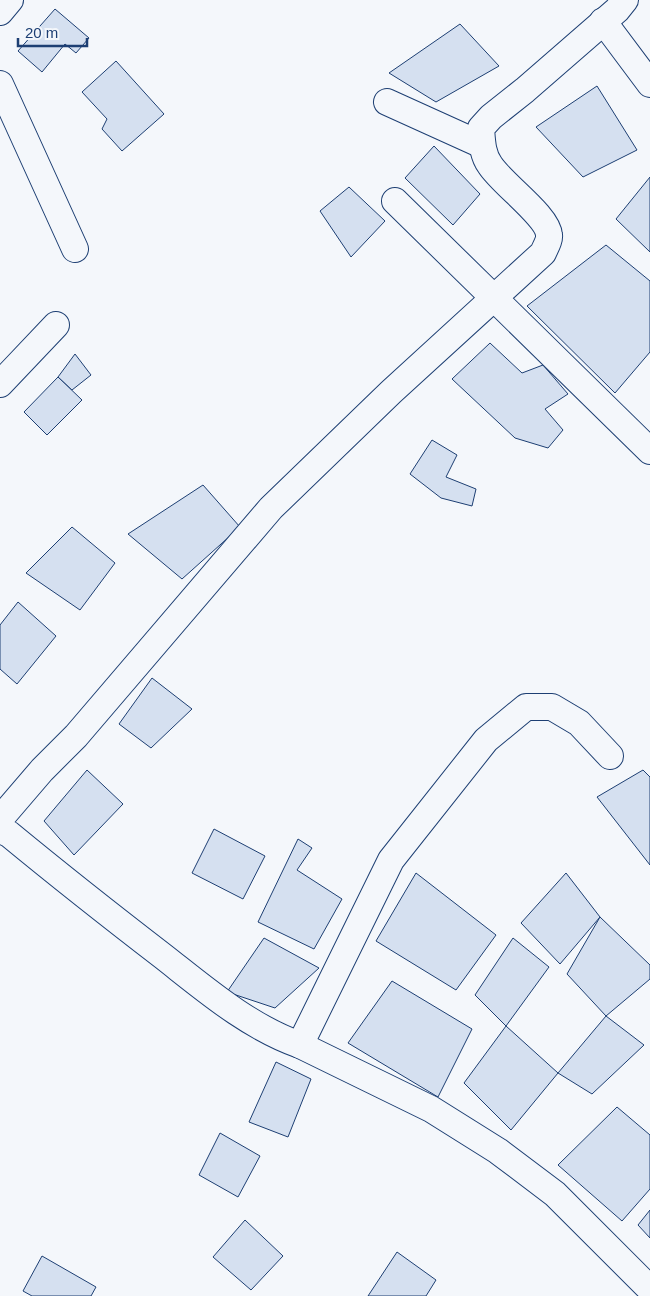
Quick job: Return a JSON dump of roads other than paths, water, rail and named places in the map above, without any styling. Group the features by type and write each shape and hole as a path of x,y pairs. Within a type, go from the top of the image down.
{"street":[{"path":"0,12 10,0"},
{"path":"0,819 42,770 76,736 270,508 391,392 543,254 550,236 544,222 489,164 482,145 481,128 491,117 617,10 625,0"},
{"path":"604,21 650,84"},
{"path":"0,84 75,249"},
{"path":"387,102 482,145"},
{"path":"395,201 650,451"},
{"path":"0,384 56,325"},
{"path":"300,1045 391,860 486,740 526,707 552,707 579,723 610,756"},
{"path":"0,830 9,834 219,1000 280,1038 300,1045 431,1110 498,1151 555,1194 650,1289"}]}
